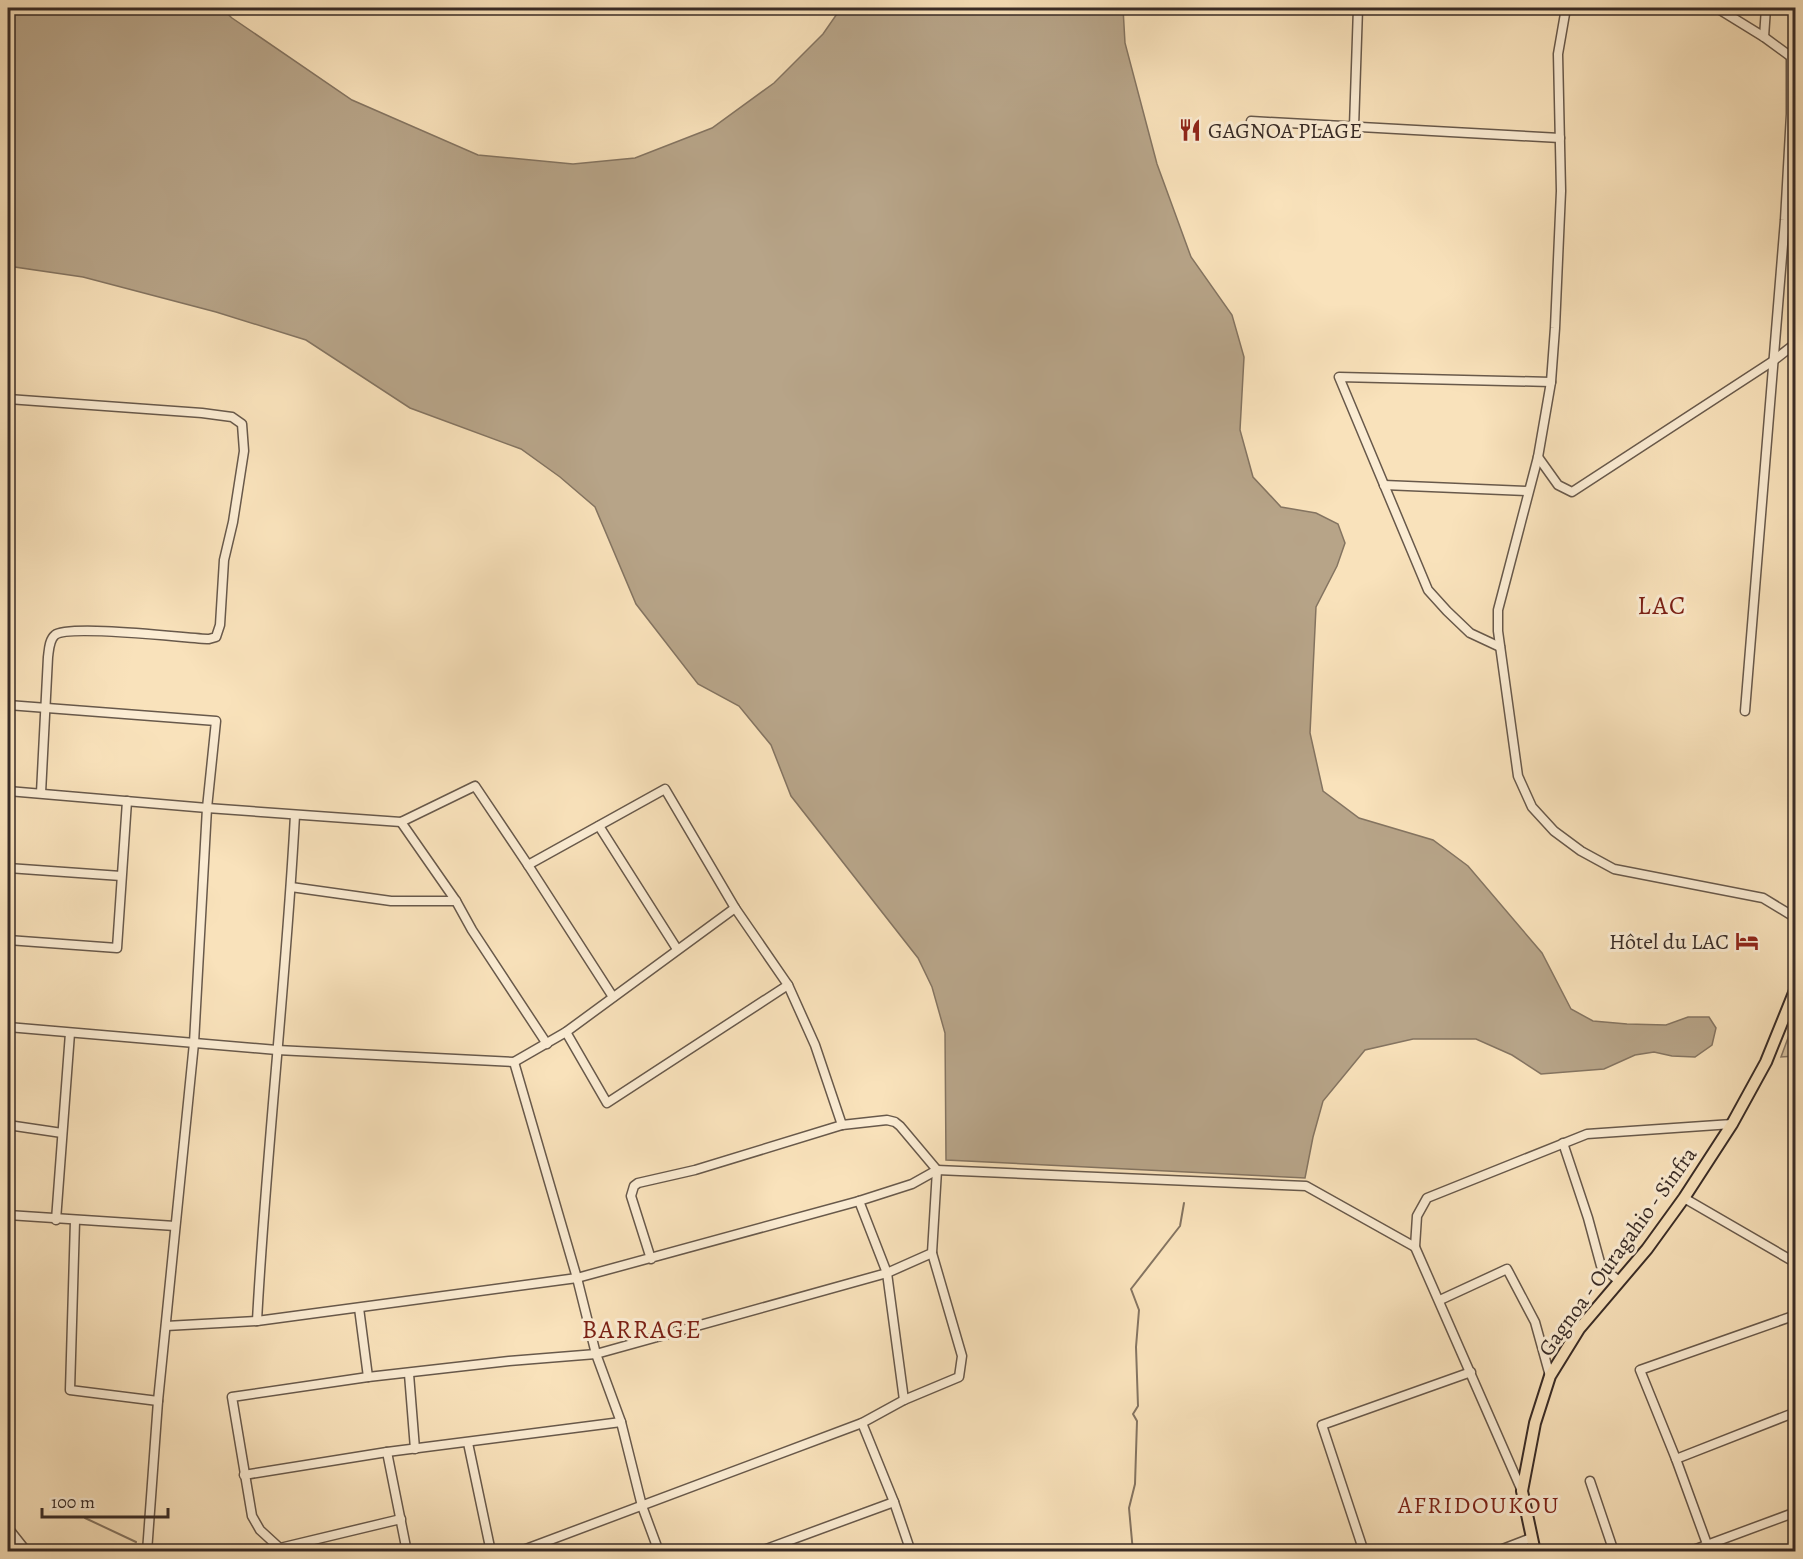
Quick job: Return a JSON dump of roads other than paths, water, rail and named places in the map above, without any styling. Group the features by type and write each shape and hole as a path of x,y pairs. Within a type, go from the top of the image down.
{"main road":[{"name":"Gagnoa - Ouragahio - Sinfra","path":"1535,1551 1522,1491 1535,1423 1550,1376 1579,1329 1647,1249 1684,1198 1732,1124 1766,1062 1796,988"}],"street":[{"path":"1354,126 1358,8"},
{"path":"1566,8 1558,54 1559,249 1551,382 1538,457 1498,610 1500,647 1518,776 1532,807 1554,831 1581,851 1614,869 1763,898 1796,918"},
{"path":"1717,8 1793,58 1785,220 1744,711"},
{"path":"1764,37 1766,8"},
{"path":"1251,120 1560,138"},
{"path":"1538,457 1558,485 1572,492 1773,361 1796,343"},
{"path":"1500,647 1470,633 1428,590 1339,377 1551,382"},
{"path":"8,399 202,413 232,417 242,424 243,430 244,451 233,522 224,560 220,619 216,637 209,639 87,631 57,633 50,645 44,708 41,793"},
{"path":"1384,485 1528,491"},
{"path":"8,705 216,721 207,808 194,1043 158,1401 147,1551"},
{"path":"8,791 401,822 475,786 613,997"},
{"path":"528,865 665,789 735,908 788,986 815,1045 842,1125"},
{"path":"8,940 117,948 127,801"},
{"path":"257,1321 262,1229 295,815"},
{"path":"401,822 456,901 472,930 547,1044"},
{"path":"599,826 677,949"},
{"path":"8,868 121,876"},
{"path":"291,887 391,901 456,901"},
{"path":"8,1027 277,1050 514,1062 566,1032 735,908"},
{"path":"566,1032 607,1103 788,986"},
{"path":"56,1220 70,1033"},
{"path":"514,1062 577,1278 596,1354 621,1422 642,1506 659,1551"},
{"path":"518,1551 862,1423 904,1400 959,1377 962,1356 932,1253 937,1170 895,1122 886,1120 842,1125 695,1170 638,1183 634,1186 631,1196 651,1259"},
{"path":"1522,1491 1415,1247 1417,1216 1427,1198 1587,1134 1732,1124"},
{"path":"8,1125 62,1133"},
{"path":"1563,1143 1601,1266 1619,1281"},
{"path":"166,1326 257,1321 577,1278 859,1201 912,1184 937,1170 1306,1186 1415,1247"},
{"path":"1684,1198 1796,1263"},
{"path":"859,1201 887,1273 904,1400"},
{"path":"8,1215 56,1220 175,1226"},
{"path":"75,1221 70,1390 158,1401"},
{"path":"401,1519 282,1550 260,1530 252,1516 232,1397 368,1377 596,1354 887,1273 932,1253"},
{"path":"1440,1300 1507,1269 1535,1322 1550,1376"},
{"path":"359,1308 368,1377"},
{"path":"1707,1544 1640,1370 1796,1316"},
{"path":"1364,1551 1322,1425 1471,1372"},
{"path":"409,1374 415,1449"},
{"path":"1676,1459 1796,1412"},
{"path":"244,1475 387,1452 621,1422"},
{"path":"862,1423 911,1551"},
{"path":"468,1443 491,1551"},
{"path":"387,1452 407,1551"},
{"path":"1590,1481 1614,1551"},
{"path":"758,1551 894,1502"},
{"path":"1688,1551 1796,1512"},
{"path":"8,1528 27,1551"},
{"path":"1495,1551 1531,1538"},
{"path":"1717,1541 1721,1551"}],"waterway":[{"path":"1133,1552 1129,1508 1135,1484 1137,1421 1133,1414 1138,1406 1136,1347 1139,1310 1131,1289 1180,1226 1184,1203"},
{"path":"85,1518 136,1542"}],"place":[{"name":"GAGNOA PLAGE","path":"1190,130"},
{"name":"Hôtel du LAC","path":"1747,941"}],"district":[{"name":"LAC","path":"1662,605"},
{"name":"BARRAGE","path":"642,1329"},
{"name":"AFRIDOUKOU","path":"1479,1505"}]}
